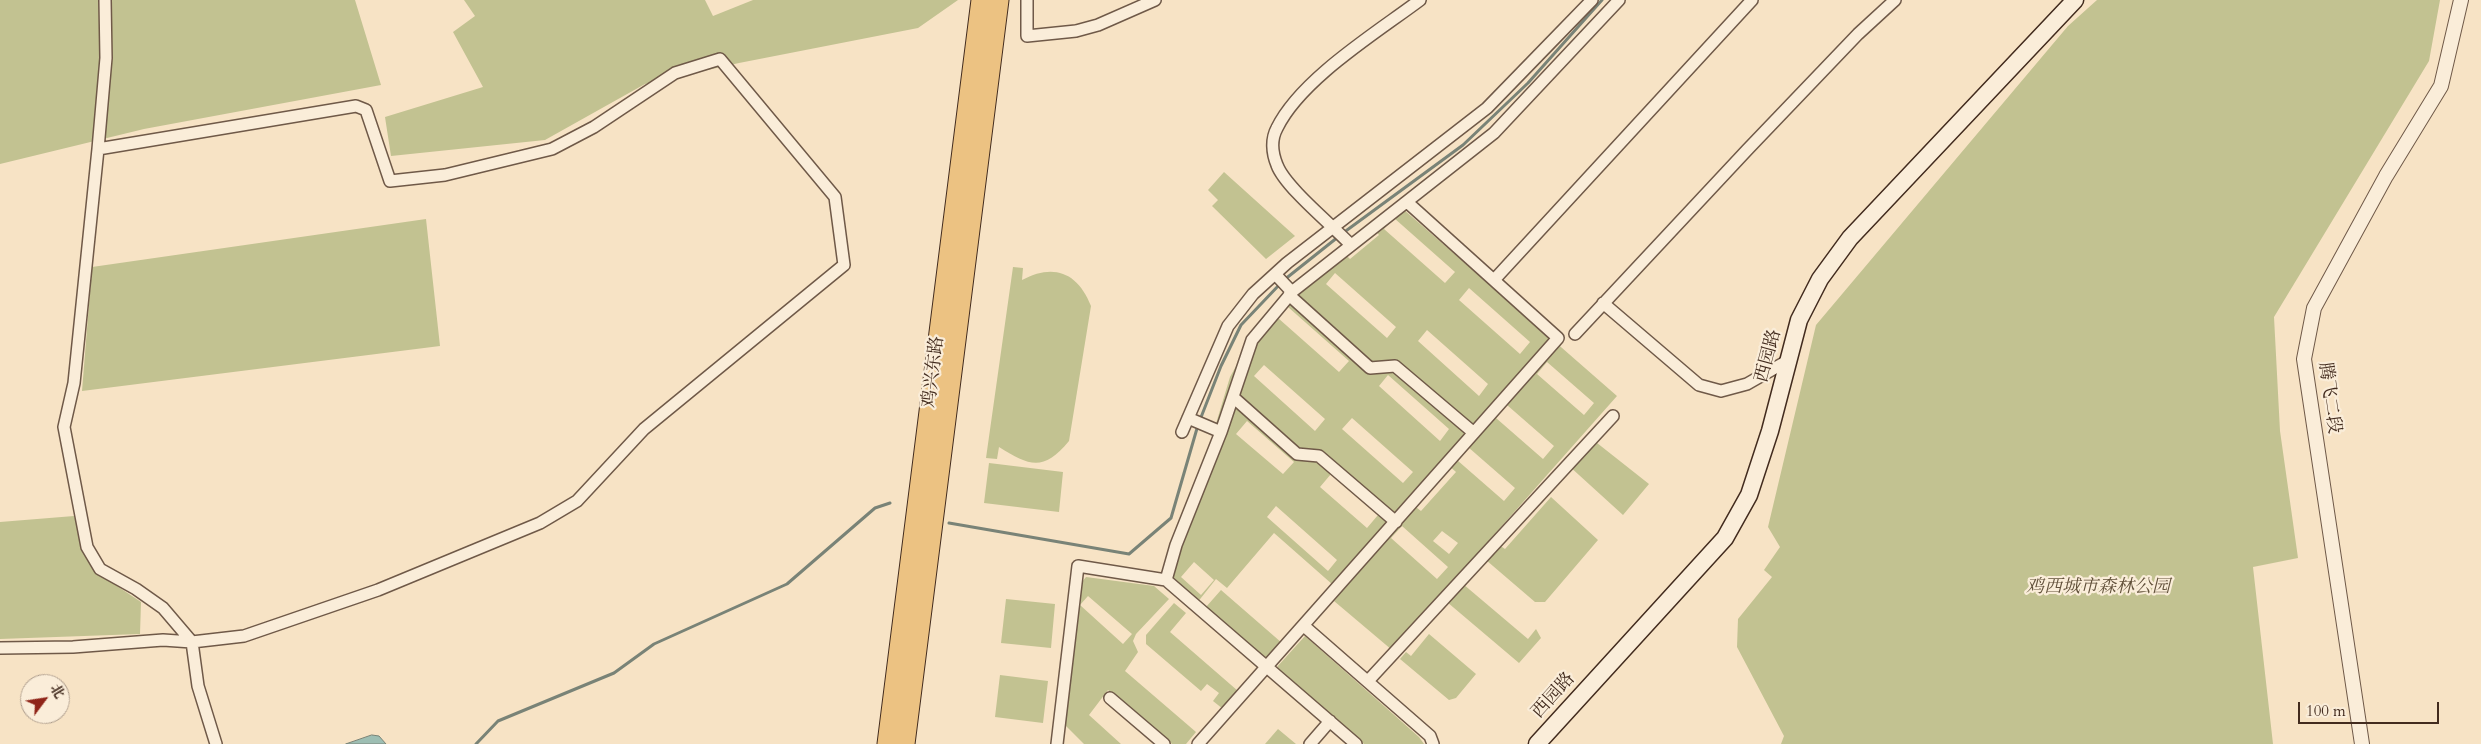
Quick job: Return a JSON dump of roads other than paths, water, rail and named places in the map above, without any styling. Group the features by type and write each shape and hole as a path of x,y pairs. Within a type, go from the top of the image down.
{"highway":[{"name":"鸡兴东路","path":"887,744 981,0"},
{"name":"鸡兴东路","path":"905,744 999,0"}],"main road":[{"name":"西园路","path":"1537,744 1724,538 1750,495 1799,320 1820,279 1850,238 2075,0"}],"street":[{"path":"105,0 106,58 98,150 74,384 64,427 87,547 100,569 136,589 162,608 192,642 198,686 216,744"},
{"path":"1027,0 1027,36 1076,31 1098,25 1155,0"},
{"path":"1351,245 1287,182 1277,166 1272,148 1276,129 1292,104 1333,65 1420,0"},
{"path":"1182,432 1228,326 1253,294 1487,108 1592,0"},
{"path":"1166,580 1176,545 1221,432 1252,340 1291,293 1494,133 1619,0"},
{"path":"1494,280 1752,0"},
{"path":"1575,334 1746,150 1858,34 1895,0"},
{"name":"腾飞二段","path":"2362,744 2304,359 2314,308 2386,176 2441,86 2461,0"},
{"path":"0,648 73,647 163,640 192,642 244,636 378,590 540,523 577,501 644,429 844,266 835,197 720,59 674,73 594,126 552,149 445,176 390,181 366,110 356,106 98,150"},
{"path":"1198,744 1558,338 1407,202"},
{"path":"1276,274 1291,293 1370,368 1395,366 1474,433"},
{"path":"1603,303 1699,385 1721,391 1747,384 1788,360"},
{"path":"1233,397 1297,454 1320,456 1396,522"},
{"path":"1368,681 1613,416"},
{"path":"1188,418 1221,432"},
{"path":"1057,744 1078,566 1166,580 1356,744"},
{"path":"1304,626 1430,736 1433,744"},
{"path":"1110,698 1164,744"},
{"path":"1310,744 1330,721"}],"water":[{"path":"372,735 379,736 386,744 346,744"}],"waterway":[{"path":"1343,233 1463,145 1528,83 1602,0"},
{"path":"1284,280 1338,237"},
{"path":"949,523 1129,554 1171,518 1198,425 1221,366 1241,325 1280,284"},
{"path":"476,744 498,721 614,673 654,644 787,584 875,508 890,503"}],"park label":[{"name":"鸡西城市森林公园","path":"2098,588"}]}
